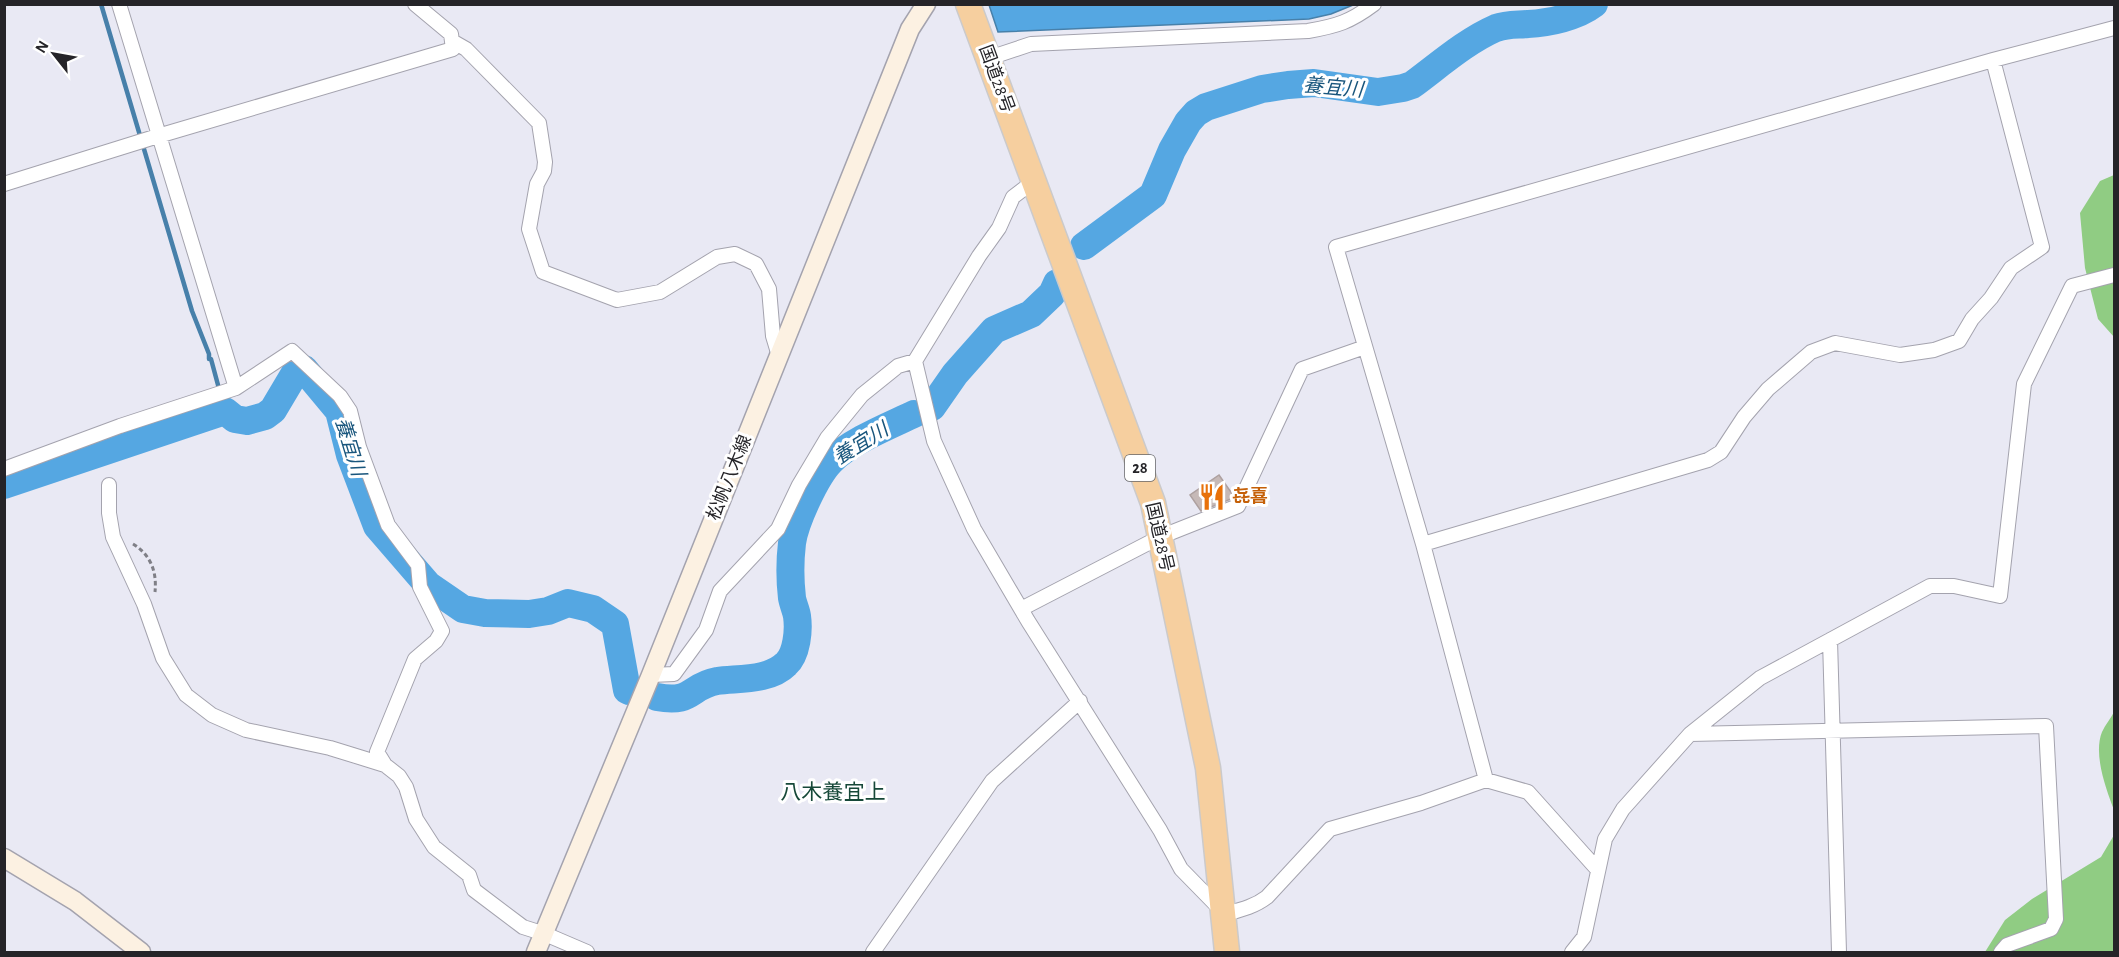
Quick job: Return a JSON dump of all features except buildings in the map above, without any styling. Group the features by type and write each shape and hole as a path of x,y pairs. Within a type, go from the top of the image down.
{"highway":[{"name":"国道28号","path":"968,4 1153,503 1208,768 1225,914 1227,952"}],"main road":[{"name":"松帆八木線","path":"536,952 651,675 910,29 926,4"},
{"path":"4,858 75,901 141,952"}],"street":[{"path":"119,4 155,137 233,389"},
{"path":"4,184 453,49 451,34 415,4"},
{"path":"989,58 1031,44 1308,31 1338,26 1374,4"},
{"path":"1486,780 1423,544 1336,247 1993,60 2115,28"},
{"path":"452,41 466,49 538,123 544,171 537,184 529,229 543,272 617,300 660,292 717,257 735,254 756,264 769,289 773,336 779,356"},
{"path":"1423,544 1708,460 1721,452 1744,417 1788,370 1810,352 1834,342 1900,356 1934,350 1959,341 1972,319 1991,298 2012,268 2042,247 1993,60"},
{"path":"651,675 674,674 706,630 720,591 778,529 799,485 827,438 862,395 898,366 915,361 978,256 999,228 1013,197 1034,181"},
{"path":"1572,952 1584,937 1605,838 1623,809 1690,734 1760,678 1930,586 1954,585 2000,596 2024,384 2072,286 2115,275"},
{"path":"1021,609 1160,537 1238,506 1302,369 1365,346"},
{"path":"4,469 120,426 233,389 292,351 340,396 350,411 359,447 388,525 418,565 420,587 442,631 436,641 415,659 377,752 385,765 399,776 406,787 416,819 434,848 469,875 474,890 523,927 587,952"},
{"path":"915,361 934,441 974,529 1021,609 1160,830 1181,869 1225,914 1257,905 1281,884 1330,829 1420,803 1486,780 1528,792 1597,870"},
{"path":"109,485 109,513 113,537 144,604 163,658 186,695 212,715 246,730 330,748 385,765"},
{"path":"1830,640 1839,952"},
{"path":"873,952 992,781 1080,701"},
{"path":"1690,734 2046,726 2056,919 2051,929 2007,945 2001,952"}],"green space":[{"path":"2114,175 2114,337 2098,319 2085,268 2080,213 2100,181"},
{"path":"2114,712 2114,810 2107,792 2099,751 2102,732"},
{"path":"2114,835 2114,952 1985,952 2005,920 2032,899 2101,857"}],"water":[{"path":"989,4 1353,5 1331,14 1309,19 998,32"}],"waterway":[{"path":"101,4 192,311 209,359 211,359 225,411"},
{"name":"養宜川","path":"1084,246 1153,195 1172,150 1188,122 1206,107 1262,89 1288,85 1314,83 1378,92 1403,88 1412,85 1463,47 1496,28 1562,18 1594,4"},
{"name":"養宜川","path":"932,407 955,374 994,330 1031,314 1052,294 1057,283"},
{"name":"養宜川","path":"4,485 225,411 235,419 247,421 265,416 273,410 295,373 304,369 339,411 350,455 377,526 428,585 463,609 485,613 529,614 548,611 568,603 593,609 615,624 629,691"},
{"name":"養宜川","path":"657,697 678,698 708,683 762,676 779,669 790,660 795,648 798,628 791,585 792,543 797,523 813,488 825,468 839,454 871,434 914,414"}],"place":[{"name":"㐂喜","path":"1212,497"}],"district":[{"name":"八木養宜上","path":"833,792"}]}
